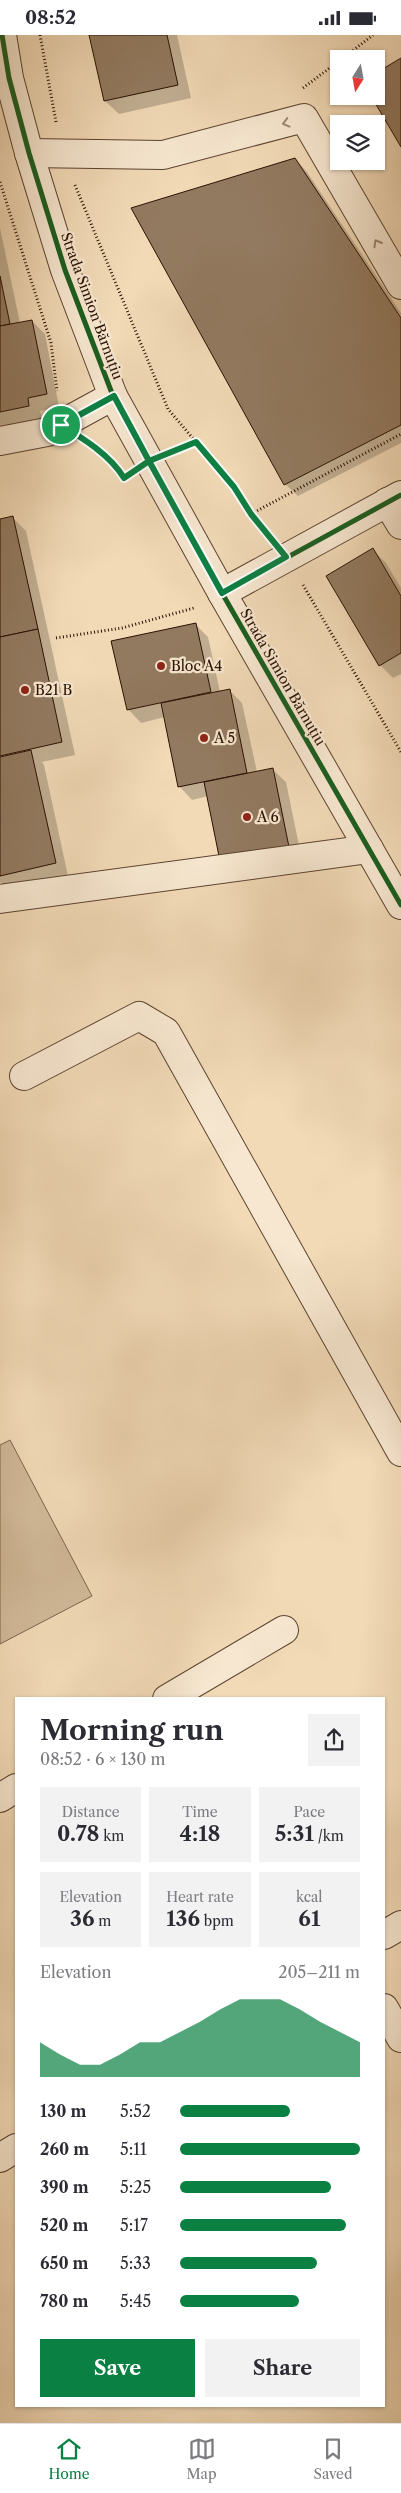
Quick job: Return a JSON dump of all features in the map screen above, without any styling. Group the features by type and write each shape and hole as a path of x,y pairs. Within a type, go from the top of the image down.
{"street":[{"name":"Strada Simion Bărnuțiu","path":"2,35 9,78 29,153 65,270 114,396 222,593 401,905"},
{"path":"29,153 163,155 304,118 401,285"},
{"path":"0,441 47,432 114,396"},
{"path":"222,593 286,557 396,507"},
{"path":"0,899 369,849"},
{"path":"24,1076 139,1015 166,1032 401,1452"},
{"path":"170,1697 284,1629"},
{"path":"0,1798 15,1789"},
{"path":"385,1934 401,1925"},
{"path":"385,2010 401,2038"},
{"path":"0,2158 15,2149"}],"path":[{"path":"40,35 62,153 168,409 234,487 251,514 286,557 401,752"},
{"path":"354,50 373,35"},
{"path":"0,182 51,343 61,425 93,446 118,467 124,478 149,461 196,442"},
{"path":"251,514 401,434"},
{"path":"56,638 122,629 197,608 192,599"}],"shaded area":[{"path":"10,1440 92,1596 0,1644 0,1445"}],"building":[{"path":"89,35 167,35 178,85 104,101"},
{"path":"401,58 401,147 385,120 385,115 382,115 376,105 385,105 385,68"},
{"path":"295,158 401,318 401,425 284,485 131,208"},
{"path":"0,276 10,324 0,326"},
{"path":"32,320 47,394 28,398 29,406 0,412 0,326"},
{"path":"13,516 38,629 0,637 0,519"},
{"path":"373,548 401,596 401,653 379,666 326,576"},
{"name":"Bloc A4","path":"196,623 211,692 127,710 111,641"},
{"name":"B21 B","path":"38,629 62,742 0,756 0,637"},
{"name":"A 5","path":"230,689 247,773 178,787 161,703"},
{"path":"31,750 56,863 0,876 0,757"},
{"name":"A 6","path":"273,768 290,852 221,866 204,782"}],"cycle path":[{"path":"2,35 9,78 29,153 65,270 113,396 222,593 401,905"},
{"path":"222,593 401,495"}],"place":[{"name":"Bloc A4","path":"161,666"},
{"name":"B21 B","path":"25,690"},
{"name":"A 5","path":"204,738"},
{"name":"A 6","path":"247,817"}],"route":[{"path":"61,425 86,440 118,467 124,478 149,461 222,593 286,557 251,514 234,487 196,442 149,461 114,396 61,425"}]}
